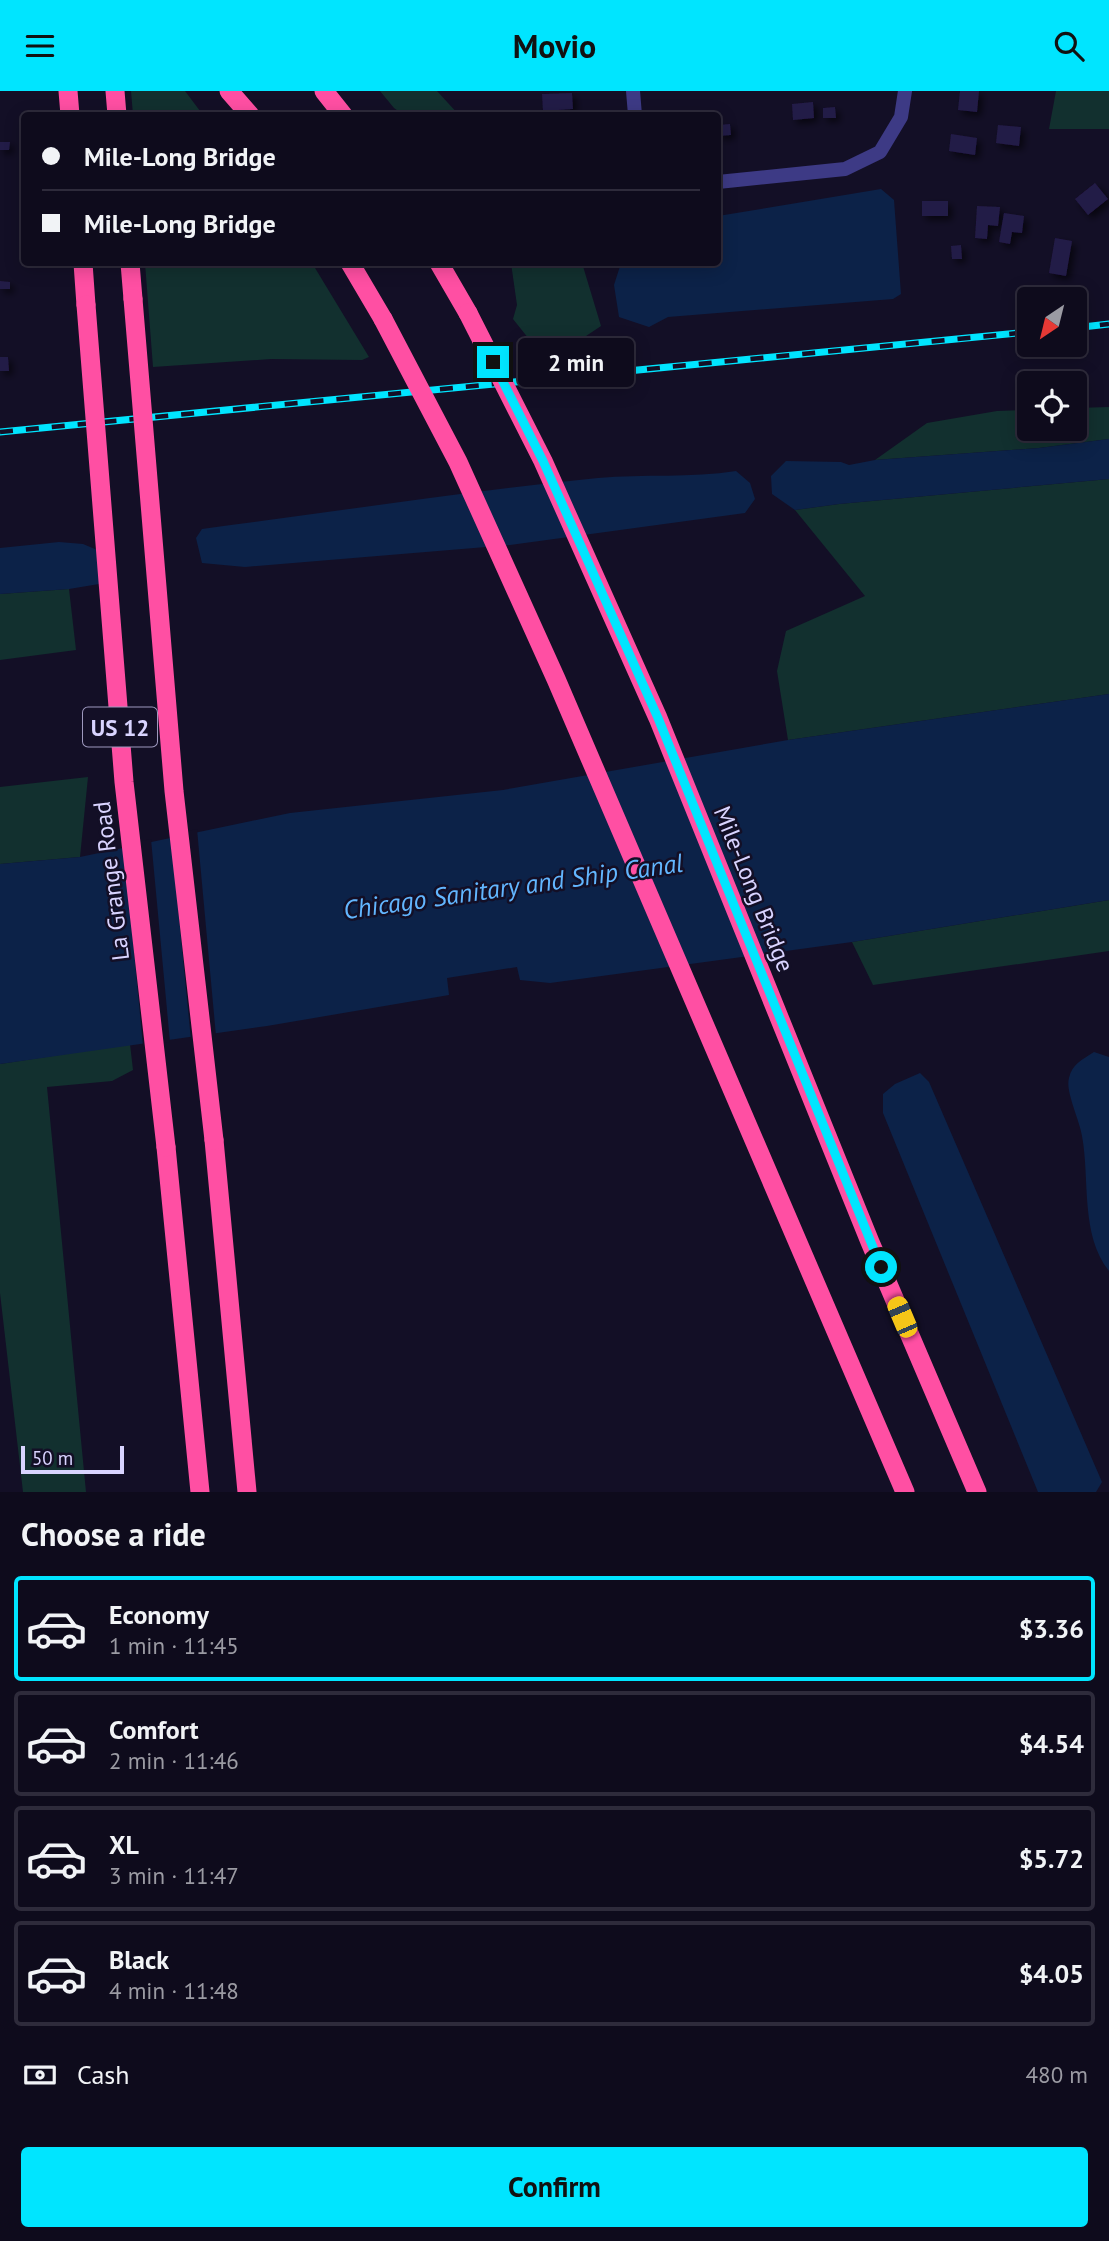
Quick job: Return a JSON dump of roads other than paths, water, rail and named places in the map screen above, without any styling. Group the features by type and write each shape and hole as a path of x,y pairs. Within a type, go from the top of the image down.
{"highway":[{"path":"68,91 70,112"},
{"path":"115,91 117,112"},
{"path":"229,91 247,112"},
{"path":"324,91 341,112"},
{"name":"La Grange Road","path":"83,266 124,782 166,1147 200,1492"},
{"name":"US 12","path":"130,266 174,791 214,1140 247,1492"},
{"path":"352,266 383,319 458,462 556,679 905,1492"},
{"name":"Mile-Long Bridge","path":"441,266 468,313 543,461 658,718 870,1242 977,1492"}],"street":[{"path":"633,91 635,112"},
{"path":"721,182 845,169 880,152 901,117 905,91"}],"water":[{"path":"881,189 894,200 901,294 893,299 668,317 649,327 619,317 614,285 620,266 721,266 721,216"},
{"path":"1109,439 1109,479 795,510 772,494 771,476 786,461 841,462 849,465 875,460 1039,448"},
{"path":"736,471 750,483 755,499 745,513 510,545 245,567 202,563 196,538 202,529 499,489 598,478"},
{"path":"59,542 83,544 114,557 99,584 0,594 0,548"},
{"name":"Chicago Sanitary and Ship Canal","path":"1109,694 1109,900 852,942 550,983 520,980 517,967 447,978 449,995 267,1026 0,1064 0,864 80,857 290,813 503,790 788,740"},
{"path":"1094,1052 1109,1057 1109,1271 1100,1257 1090,1224 1082,1136 1068,1084 1070,1073 1075,1066"},
{"path":"920,1073 929,1082 1102,1482 1096,1492 1038,1492 883,1113 883,1094 895,1084"}],"railway":[{"path":"1087,327 1109,324"},
{"path":"0,432 1017,333"}]}
